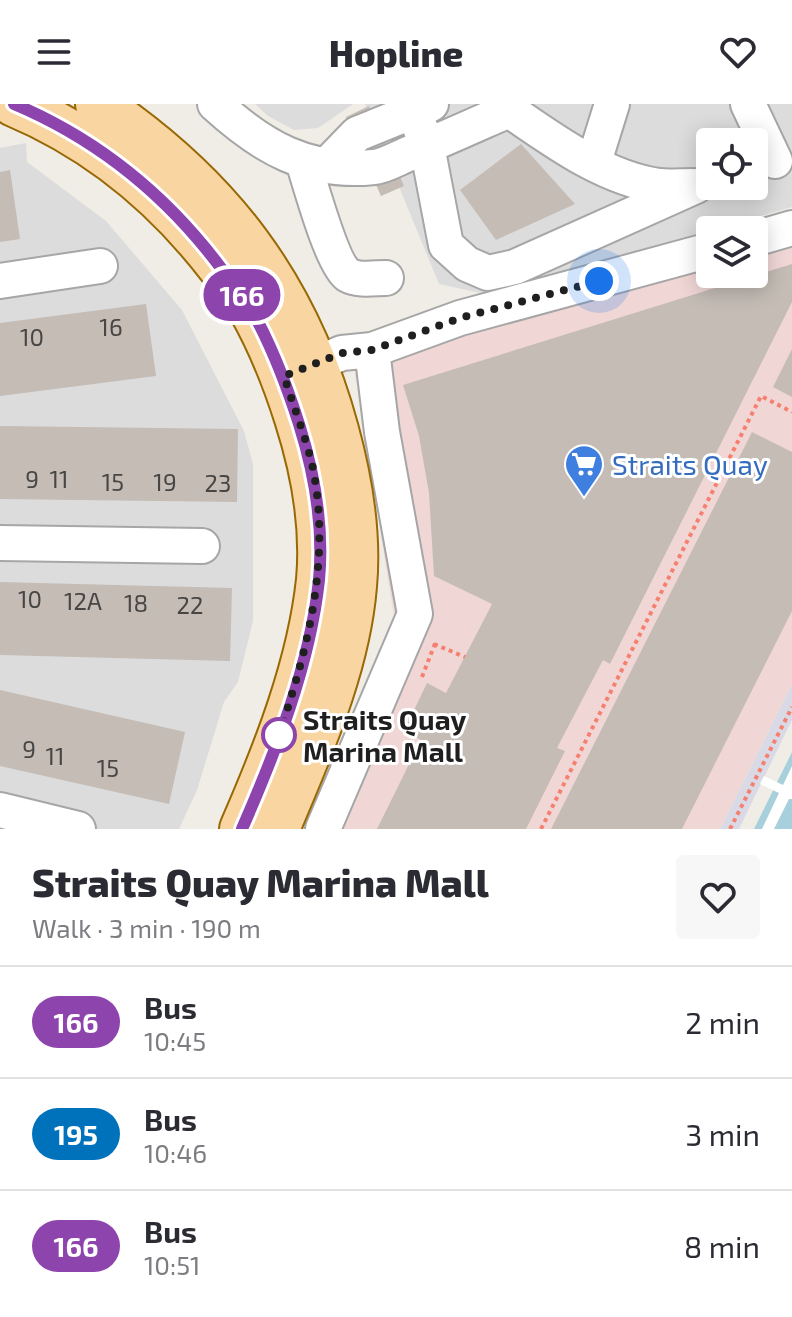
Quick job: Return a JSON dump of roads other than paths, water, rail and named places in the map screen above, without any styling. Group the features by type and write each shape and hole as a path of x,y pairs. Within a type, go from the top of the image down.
{"main road":[{"path":"14,104 48,118 97,146 155,193 198,238 308,376 348,475 355,552 349,621 323,714 277,829"},
{"path":"114,110 176,163 226,214 266,267 299,324 308,376 319,578 313,615 286,716 242,829"}],"street":[{"path":"215,104 273,149 315,164 376,167 508,107 556,142 624,176 660,186 696,184"},
{"path":"594,162 612,104"},
{"path":"748,104 774,163"},
{"path":"315,164 357,134 423,107 427,146 446,245 467,264 488,273 515,267 696,187"},
{"path":"315,164 337,261 348,275 363,279 386,278"},
{"path":"768,235 792,228"},
{"path":"308,376 347,351 368,351 460,318 696,254"},
{"path":"0,281 100,266"},
{"path":"323,829 415,614 368,351"},
{"path":"0,543 202,546"},
{"path":"0,810 78,829"}],"water":[{"path":"792,752 792,829 754,829"}],"place":[{"name":"Straits Quay","path":"584,498"},
{"name":"Straits Quay Marina Mall","path":"279,735"}]}
